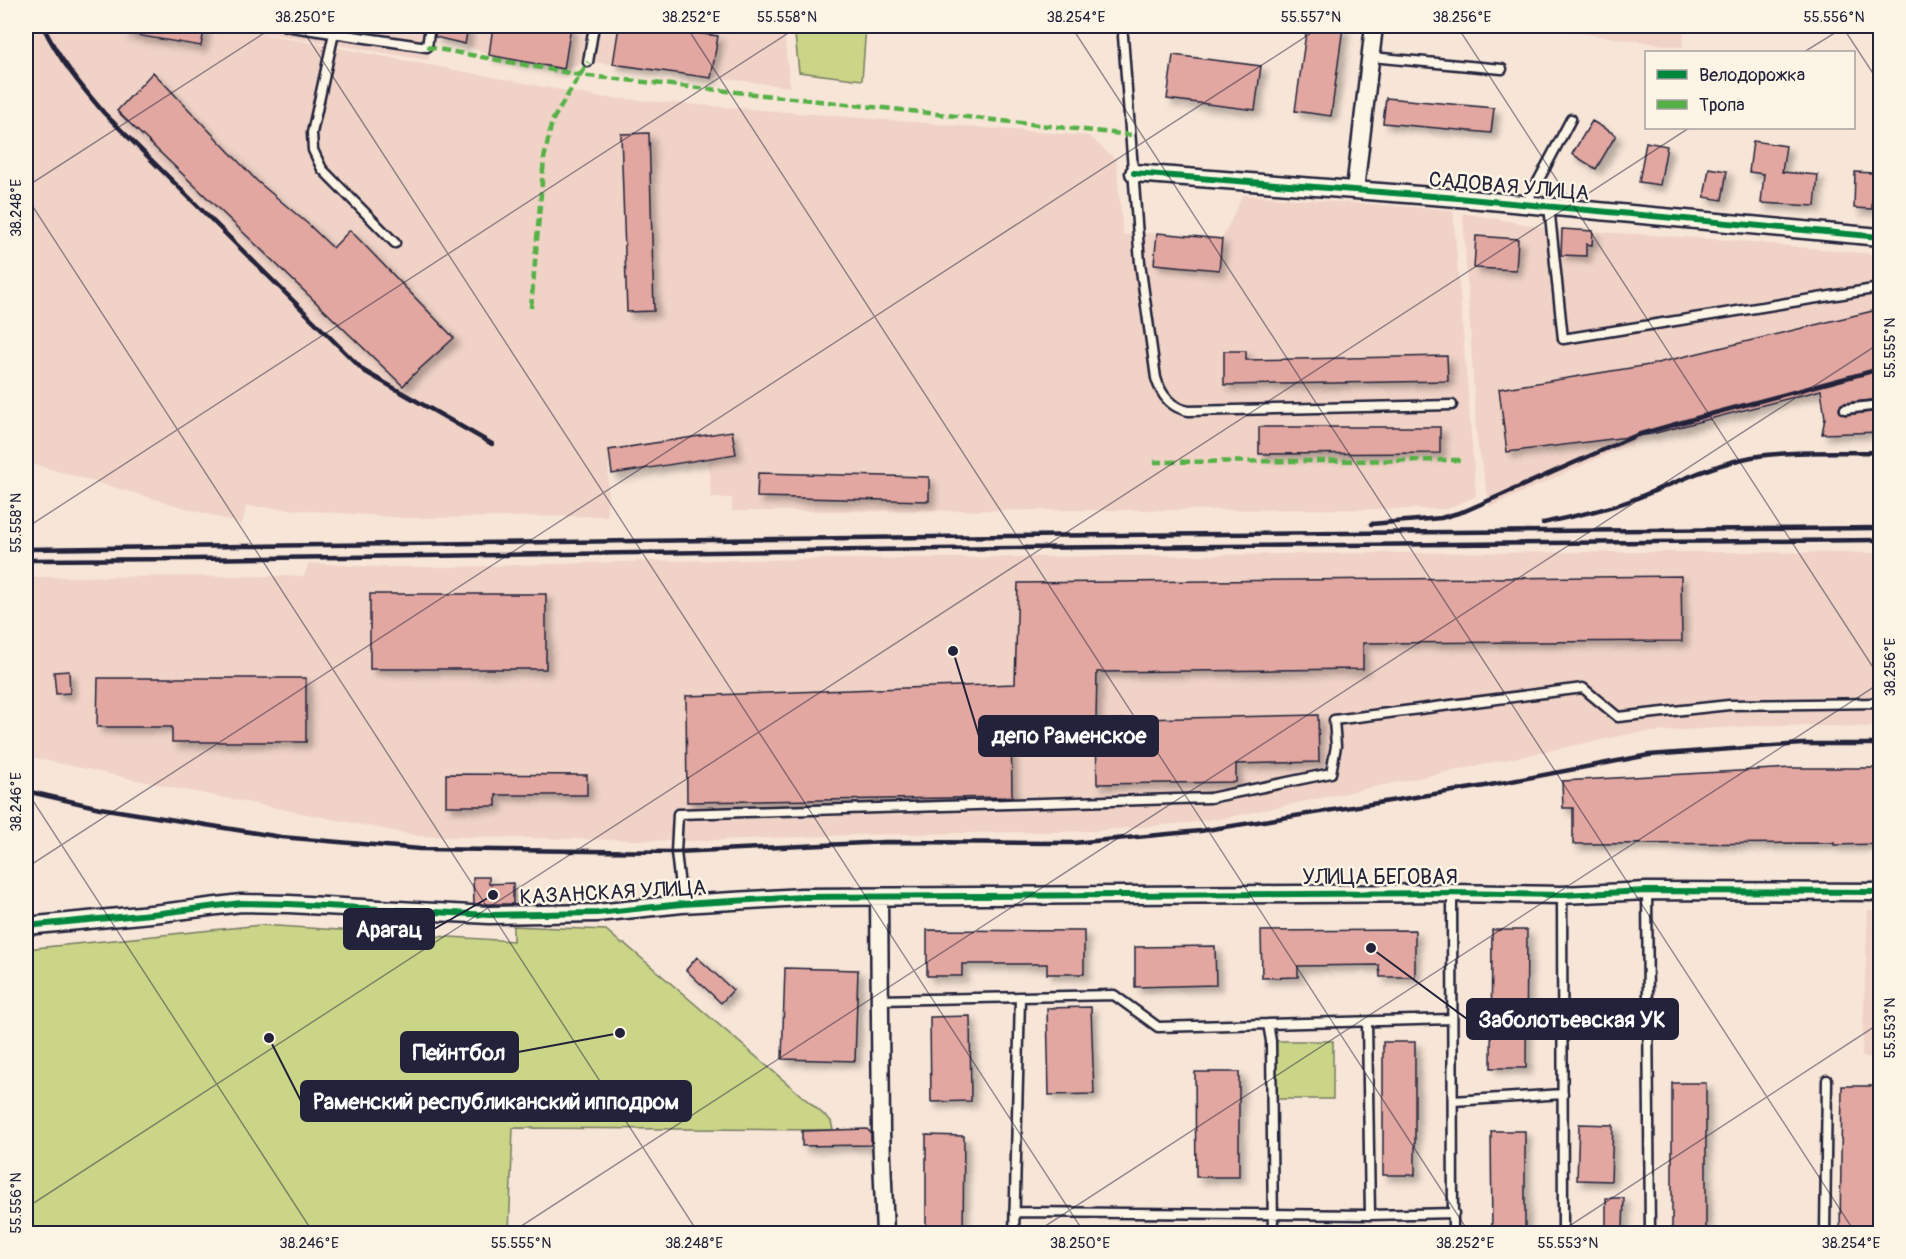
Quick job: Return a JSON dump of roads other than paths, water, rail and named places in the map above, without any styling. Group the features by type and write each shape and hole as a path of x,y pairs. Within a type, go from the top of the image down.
{"street":[{"path":"1354,190 1374,26"},
{"name":"САДОВАЯ УЛИЦА","path":"1134,173 1526,204 1881,237"},
{"name":"УЛИЦА БЕГОВАЯ","path":"879,898 1452,893 1562,896 1647,891 1881,892"},
{"name":"КАЗАНСКАЯ УЛИЦА","path":"26,926 242,903 300,904 489,915 597,913 682,904 802,897 879,898"},
{"path":"879,898 885,1233"}],"lane":[{"path":"285,26 427,47 430,26"},
{"path":"588,62 594,26"},
{"path":"334,33 312,133 314,155 326,174 395,243"},
{"path":"1123,36 1140,264 1156,378 1163,394 1175,407 1190,411 1452,405"},
{"path":"1371,57 1502,69"},
{"path":"1526,204 1572,119"},
{"path":"1549,206 1563,339 1881,288"},
{"path":"1845,409 1881,405"},
{"path":"682,904 676,852 678,814 1210,798 1331,773 1336,746 1334,720 1582,688 1618,717 1729,705 1881,704"},
{"path":"1647,891 1650,1233"},
{"path":"1452,893 1453,1233"},
{"path":"1562,896 1563,1233"},
{"path":"880,1000 1114,995 1158,1027 1452,1019"},
{"path":"1014,1233 1020,998"},
{"path":"1367,1022 1370,1215"},
{"path":"1268,1024 1271,1041 1273,1233"},
{"path":"1825,1233 1827,1080"},
{"path":"1454,1101 1563,1094"},
{"path":"1014,1212 1370,1215 1454,1213"}],"railway":[{"path":"43,26 63,60 104,113 364,371 492,444"},
{"path":"1371,524 1441,518 1465,511 1637,435 1880,369"},
{"path":"1543,523 1621,504 1706,470 1752,457 1800,453 1880,452"},
{"path":"26,549 1009,536 1880,528"},
{"path":"26,560 1880,540"},
{"path":"26,791 100,808 281,837 420,849 676,852 886,842 1073,843 1200,831 1485,786 1649,755 1802,744 1880,744"}],"place":[{"name":"депо Раменское","path":"953,651"},
{"name":"Арагац","path":"493,895"},
{"name":"Заболотьевская УК","path":"1371,948"},
{"name":"Пейнтбол","path":"620,1033"},
{"name":"Раменский республиканский ипподром","path":"269,1038"}]}
